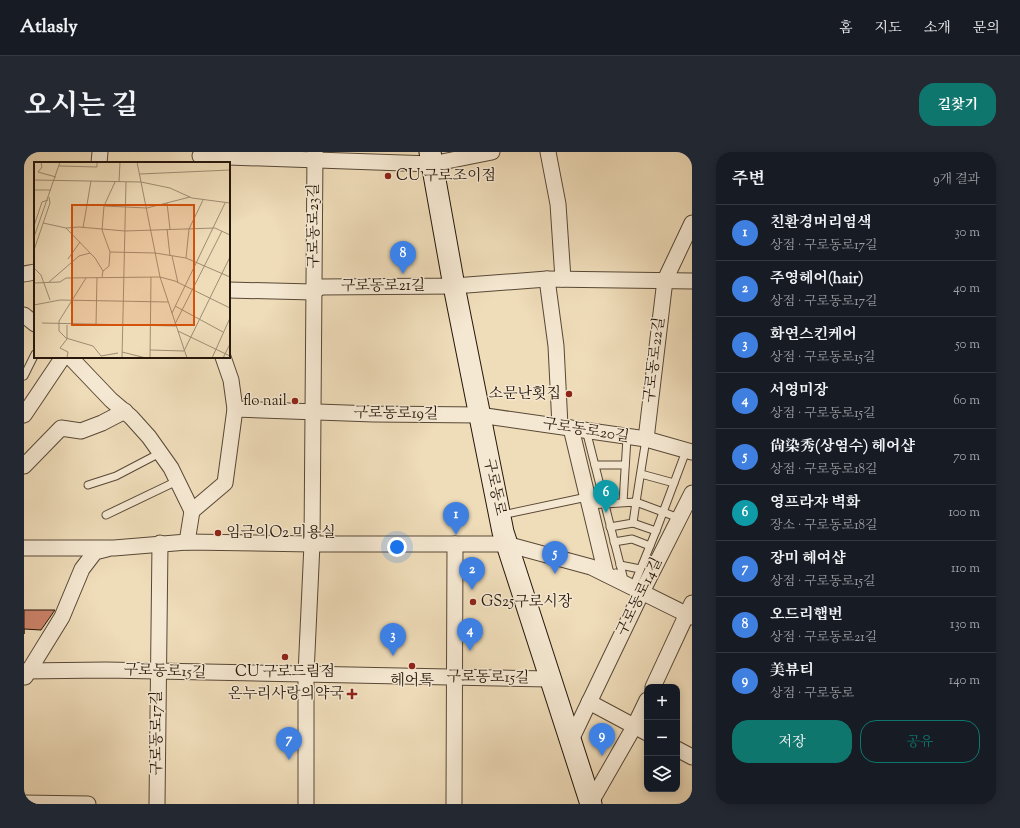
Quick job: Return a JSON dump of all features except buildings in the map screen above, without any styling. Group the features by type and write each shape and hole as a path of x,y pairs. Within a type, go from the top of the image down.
{"main road":[{"name":"구로동로","path":"431,158 479,415 506,544 549,679 591,803"}],"street":[{"path":"99,162 100,152"},
{"path":"200,157 314,156 431,158 492,152"},
{"path":"548,152 558,204 563,279"},
{"name":"구로동로23길","path":"314,156 314,292"},
{"name":"구로동로22길","path":"646,439 665,280 692,223"},
{"path":"24,274 34,272"},
{"path":"546,279 556,346 565,427 593,502 606,571"},
{"path":"454,286 546,279 692,281"},
{"name":"구로동로21길","path":"230,290 314,292 321,287 454,286"},
{"path":"306,804 306,674 312,544 314,292"},
{"path":"24,315 34,323"},
{"path":"24,415 62,358"},
{"path":"71,358 149,437 160,453 177,481 192,511 187,542"},
{"path":"192,511 225,483 234,409 231,380 223,358"},
{"name":"구로동로19길","path":"234,409 374,414 479,415"},
{"path":"24,466 61,428 81,430 102,423 125,412"},
{"name":"구로동로20길","path":"479,415 586,430 627,438 646,439 689,451"},
{"name":"구로동로14길","path":"570,742 641,586 692,493"},
{"path":"26,673 62,617 82,569 95,552 114,548 160,543 187,542 312,544 506,544 606,571 641,586 690,612 654,684"},
{"name":"구로동로17길","path":"157,804 160,543"},
{"path":"454,804 455,544"},
{"path":"24,548 114,548"},
{"name":"구로동로15길","path":"26,673 158,671 549,679"},
{"path":"589,702 641,730"},
{"name":"구로동로","path":"591,803 641,730 644,715"},
{"path":"680,751 692,757"},
{"path":"24,803 88,804"}],"lane":[{"path":"24,376 34,356"},
{"path":"586,430 594,465 593,502 610,526 623,576"},
{"path":"623,502 627,438"},
{"path":"633,523 646,439"},
{"path":"641,586 640,569 664,513 674,483 689,451"},
{"path":"88,485 116,476 160,453"},
{"path":"594,465 625,465"},
{"path":"641,474 674,483"},
{"path":"106,515 177,481"},
{"path":"500,516 593,502 636,502 679,518"},
{"path":"610,526 633,523 656,531"},
{"path":"614,542 632,539 650,546"},
{"path":"620,565 640,569"},
{"path":"606,571 623,576 641,586"}],"place":[{"name":"CU 구로조이점","path":"388,176"},
{"name":"오드리햅번","path":"403,274"},
{"name":"소문난횟집","path":"569,394"},
{"name":"flo nail","path":"295,401"},
{"name":"영프라쟈 벽화","path":"606,513"},
{"name":"임금이O2 미용실","path":"218,533"},
{"name":"친환경머리염색","path":"456,535"},
{"name":"尙染秀(상염수) 헤어샵","path":"555,574"},
{"name":"주영헤어(hair)","path":"472,590"},
{"name":"GS25구로시장","path":"473,602"},
{"name":"서영미장","path":"470,651"},
{"name":"화연스킨케어","path":"393,656"},
{"name":"CU 구로드림점","path":"285,657"},
{"name":"헤어톡","path":"412,666"},
{"name":"온누리사랑의약국","path":"352,694"},
{"name":"美뷰티","path":"602,756"},
{"name":"장미 헤여샵","path":"289,760"}]}
